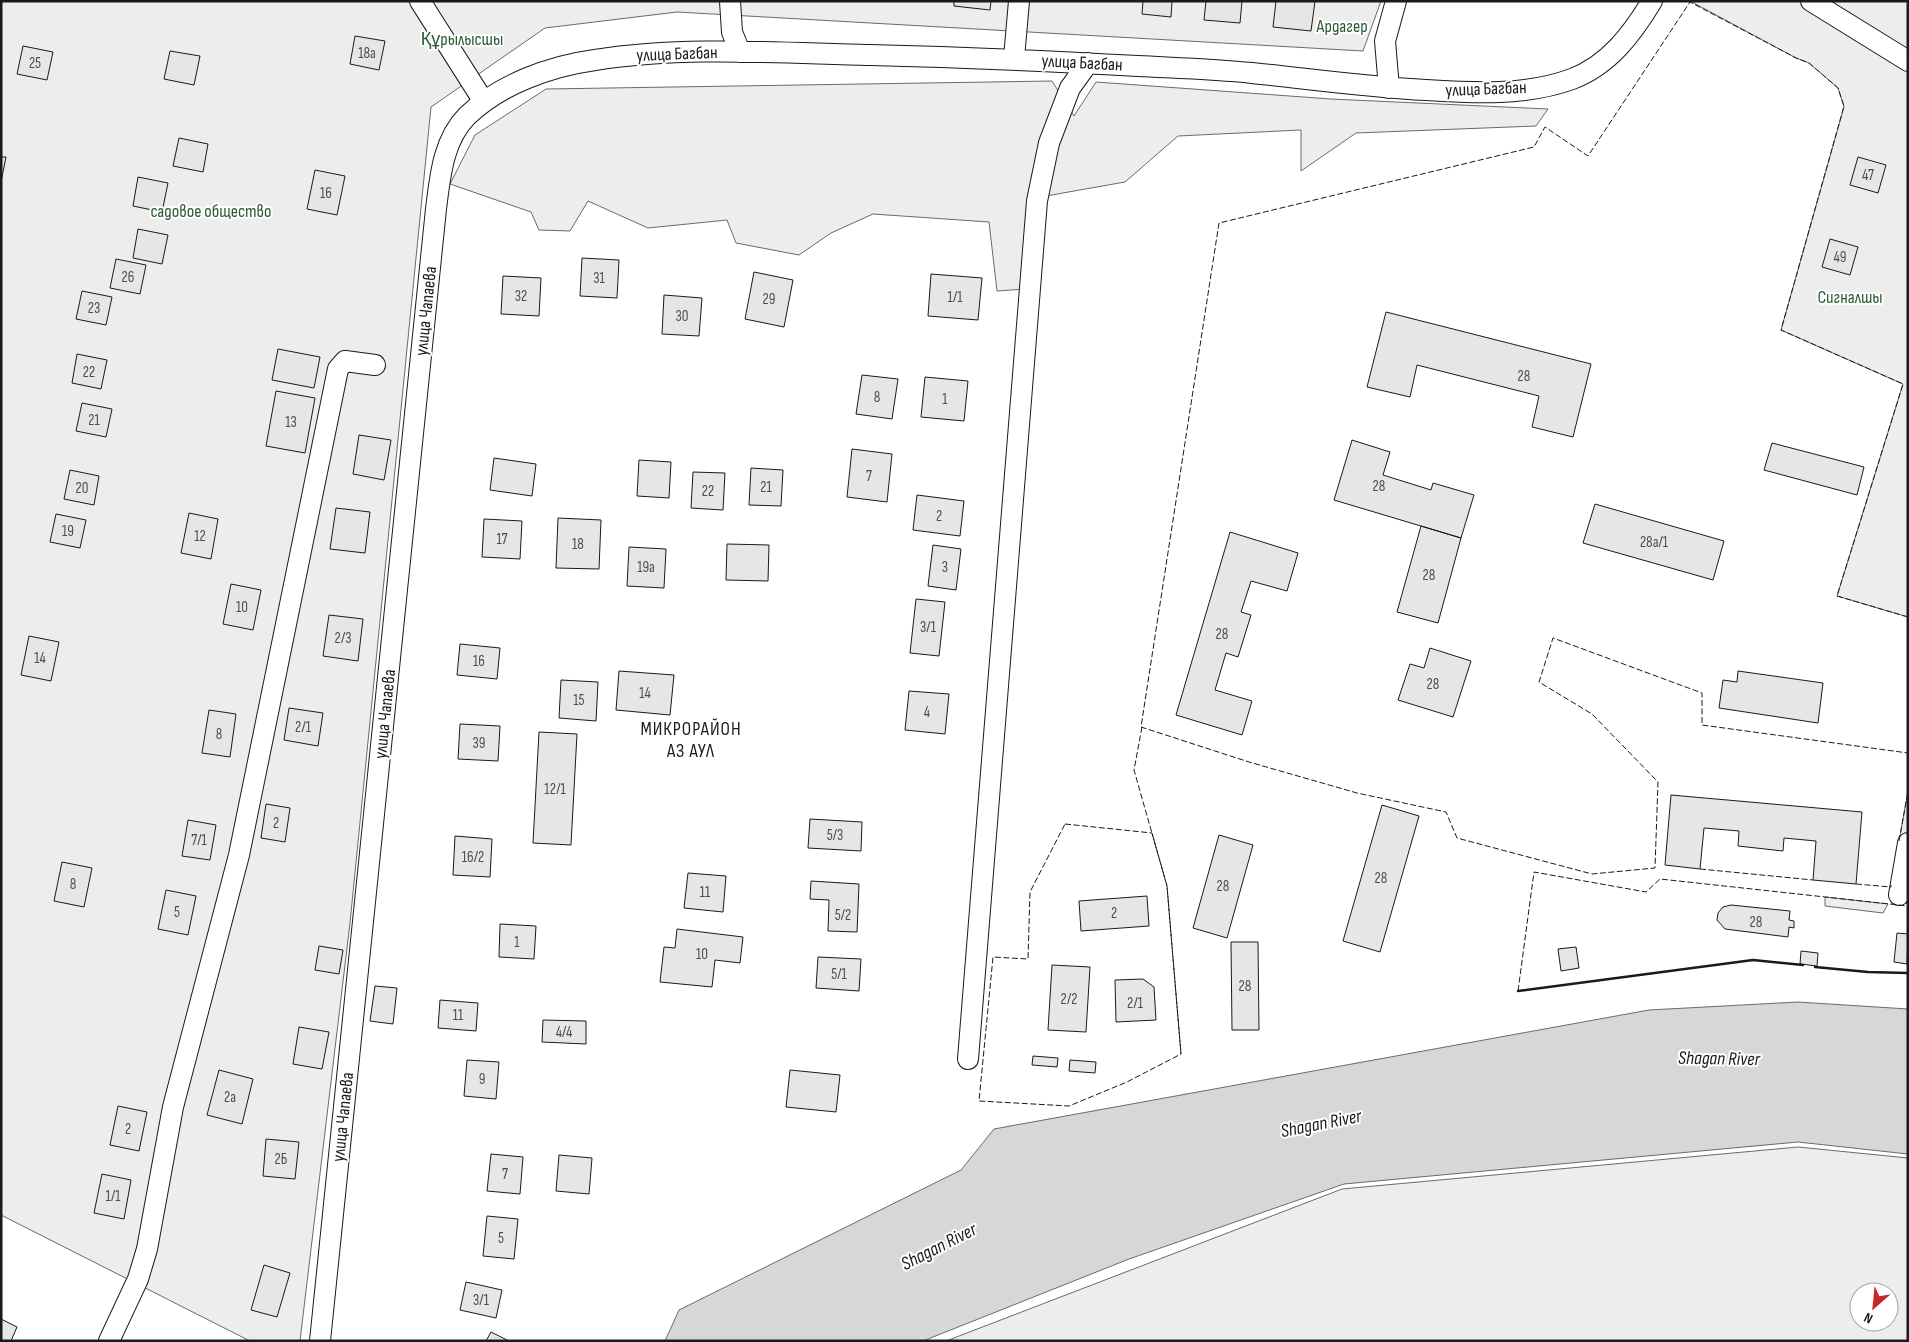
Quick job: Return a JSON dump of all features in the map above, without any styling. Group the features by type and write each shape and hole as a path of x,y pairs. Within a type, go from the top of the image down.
{"street":[{"path":"420,1 484,102"},
{"path":"730,1 732,32 740,52"},
{"path":"1014,58 1019,1"},
{"path":"1389,88 1385,41 1396,1"},
{"name":"улица Багбан","path":"484,102 533,75 593,60 658,53 740,52 1014,58 1247,72 1389,88 1495,92 1545,87 1572,79 1595,68 1623,43 1652,1"},
{"path":"1811,1 1908,61"},
{"path":"968,1058 1037,201 1050,143 1070,88 1088,63"},
{"name":"улица Чапаева","path":"320,1341 441,167 451,138 465,118 484,102"},
{"path":"109,1341 138,1279 147,1249 173,1107 239,855 338,368 346,361 375,365"},
{"path":"1899,895 1908,843"}],"green space":[{"name":"садовое общество","path":"1,1 1381,1 1363,51 677,12 545,28 431,107 350,923 300,1341 250,1341 1,1215"},
{"name":"Сигналшы","path":"1690,1 1908,1 1908,617 1837,596 1903,384 1781,330 1844,107 1838,88 1809,63 1796,58"},
{"path":"1052,81 1074,116 1096,82 1331,99 1548,109 1536,126 1356,133 1301,171 1301,130 1178,136 1125,182 1029,199 1025,289 997,291 989,222 873,214 831,233 799,255 736,243 727,220 648,228 588,201 570,231 539,230 531,212 450,184 475,135 546,89"},
{"path":"1908,791 1908,905 1891,887"},
{"path":"1825,897 1888,904 1883,913 1825,906"},
{"path":"1798,1147 1908,1158 1908,1341 946,1341 1342,1189"}],"water":[{"name":"Shagan River","path":"1798,1002 1908,1009 1908,1154 1798,1142 1344,1184 1129,1259 923,1341 665,1341 679,1310 961,1170 994,1129 1649,1010"}],"building":[{"path":"954,1 991,1 990,10 954,6"},
{"path":"1143,1 1172,1 1171,17 1142,14"},
{"path":"1206,1 1242,1 1240,23 1204,20"},
{"path":"1276,1 1315,1 1311,31 1273,27"},
{"path":"355,36 385,41 379,70 350,64"},
{"path":"23,46 53,52 47,80 17,74"},
{"path":"170,51 200,56 194,85 164,79"},
{"path":"179,138 208,144 203,172 173,166"},
{"path":"1,157 6,157 1,182"},
{"path":"1858,157 1886,165 1878,193 1850,185"},
{"path":"315,170 345,176 337,215 307,209"},
{"path":"138,177 168,183 162,212 133,206"},
{"path":"138,229 168,235 162,264 133,258"},
{"path":"1830,239 1858,247 1850,275 1822,267"},
{"path":"582,258 619,260 617,298 580,296"},
{"path":"116,259 146,265 140,294 110,288"},
{"path":"754,272 793,280 784,327 745,319"},
{"path":"931,274 982,278 978,320 928,316"},
{"path":"503,276 541,278 539,316 501,314"},
{"path":"82,291 112,297 106,325 76,319"},
{"path":"664,295 702,298 699,336 662,334"},
{"path":"1386,312 1591,364 1573,437 1532,427 1539,396 1417,365 1410,397 1367,387"},
{"path":"278,349 320,357 314,388 272,380"},
{"path":"77,354 107,360 101,389 72,383"},
{"path":"862,375 898,379 892,419 856,414"},
{"path":"925,377 968,381 964,421 921,417"},
{"path":"276,391 315,398 305,453 266,446"},
{"path":"82,403 112,409 106,437 76,431"},
{"path":"359,435 391,440 384,480 353,474"},
{"path":"1352,440 1390,452 1383,475 1431,490 1433,483 1474,495 1461,538 1334,500"},
{"path":"1772,443 1864,467 1857,495 1764,470"},
{"path":"852,449 892,454 887,502 847,497"},
{"path":"494,458 536,464 532,496 490,490"},
{"path":"639,460 671,462 669,498 637,496"},
{"path":"751,468 783,470 781,506 749,505"},
{"path":"70,470 99,476 94,505 64,499"},
{"path":"693,472 725,473 723,510 691,508"},
{"path":"917,495 964,501 960,536 913,530"},
{"path":"1595,504 1724,541 1713,580 1583,543"},
{"path":"336,508 370,512 365,553 330,549"},
{"path":"189,513 218,519 211,559 181,553"},
{"path":"56,514 86,520 80,548 50,542"},
{"path":"558,518 601,520 599,569 556,568"},
{"path":"484,519 522,521 520,559 482,557"},
{"path":"1421,526 1461,538 1438,623 1397,612"},
{"path":"1230,532 1298,553 1287,591 1251,581 1241,612 1251,615 1238,657 1226,653 1215,690 1252,701 1242,735 1176,715"},
{"path":"727,544 769,545 768,581 726,580"},
{"path":"933,545 961,549 956,590 928,586"},
{"path":"629,547 666,549 664,588 627,586"},
{"path":"231,584 261,590 253,630 223,624"},
{"path":"916,599 945,602 939,656 910,653"},
{"path":"329,615 363,619 358,661 323,656"},
{"path":"29,636 59,642 51,681 21,675"},
{"path":"460,644 500,648 497,679 457,675"},
{"path":"1430,648 1471,661 1453,717 1398,700 1410,664 1424,668"},
{"path":"619,671 674,675 670,715 616,710"},
{"path":"1738,671 1823,683 1818,723 1719,708 1723,680 1737,682"},
{"path":"561,680 598,682 596,721 559,718"},
{"path":"909,691 949,694 945,734 905,730"},
{"path":"289,708 323,713 318,746 284,740"},
{"path":"209,710 236,714 230,757 202,753"},
{"path":"460,724 500,726 498,761 458,759"},
{"path":"539,732 577,734 571,845 533,843"},
{"path":"1671,795 1862,812 1856,884 1813,880 1816,841 1784,838 1783,851 1738,846 1739,831 1704,828 1700,869 1665,865"},
{"path":"266,804 290,808 285,842 261,838"},
{"path":"1382,805 1419,816 1380,952 1343,941"},
{"path":"810,819 862,822 861,851 808,848"},
{"path":"188,820 216,825 210,860 182,856"},
{"path":"1219,835 1253,845 1227,938 1193,928"},
{"path":"455,836 492,839 490,877 453,875"},
{"path":"62,862 92,868 84,907 54,901"},
{"path":"688,873 726,876 723,912 684,908"},
{"path":"811,881 859,884 857,932 828,931 829,900 810,899"},
{"path":"166,890 196,896 188,935 158,929"},
{"path":"1147,896 1149,926 1081,931 1079,901"},
{"path":"1731,905 1790,911 1789,920 1794,921 1794,928 1789,927 1788,937 1725,929 1717,920 1718,913 1723,907"},
{"path":"500,924 536,926 534,959 499,957"},
{"path":"677,929 743,937 740,963 715,960 712,987 660,982 664,947 675,948"},
{"path":"1897,933 1908,934 1907,964 1894,962"},
{"path":"1231,942 1258,942 1259,1030 1232,1030"},
{"path":"319,946 343,950 339,974 315,970"},
{"path":"1576,947 1579,968 1561,971 1558,949"},
{"path":"1801,951 1818,953 1817,966 1800,964"},
{"path":"818,957 861,959 859,991 816,988"},
{"path":"1052,965 1090,967 1086,1032 1048,1030"},
{"path":"1143,979 1154,987 1156,1020 1116,1022 1115,980"},
{"path":"375,986 397,988 393,1024 370,1021"},
{"path":"440,1000 478,1003 476,1031 438,1028"},
{"path":"543,1020 586,1021 586,1044 542,1042"},
{"path":"299,1027 329,1032 322,1069 293,1064"},
{"path":"1033,1056 1058,1058 1057,1067 1032,1065"},
{"path":"467,1060 499,1062 496,1099 464,1096"},
{"path":"1070,1060 1096,1062 1095,1073 1069,1071"},
{"path":"219,1070 253,1079 242,1124 207,1115"},
{"path":"790,1070 840,1075 836,1112 786,1107"},
{"path":"118,1106 147,1112 139,1151 110,1145"},
{"path":"266,1139 299,1142 295,1179 263,1176"},
{"path":"491,1154 523,1157 520,1194 487,1191"},
{"path":"559,1155 592,1158 589,1194 556,1191"},
{"path":"102,1174 131,1180 124,1219 94,1213"},
{"path":"487,1216 518,1219 514,1259 483,1256"},
{"path":"264,1265 290,1273 277,1317 251,1310"},
{"path":"466,1282 502,1290 496,1318 460,1310"},
{"path":"1,1319 17,1327 11,1341 1,1341"},
{"path":"491,1332 509,1341 486,1341"}],"fence":[{"path":"1908,617 1837,596 1903,384 1781,330 1844,106 1838,88 1809,63 1690,2 1588,156 1545,127 1534,147 1219,223 1141,727 1249,762 1357,793 1446,812 1457,838 1592,874 1655,868 1658,782 1592,714 1539,682 1553,638 1702,693 1702,725 1908,753"},
{"path":"1142,727 1134,770 1167,886 1181,1054"},
{"path":"1899,841 1908,791"},
{"path":"1065,824 1152,833 1167,886 1181,1054 1127,1082 1069,1106 979,1101 993,957 1028,959 1030,892 1065,824"},
{"path":"1700,869 1813,880"},
{"path":"1518,991 1534,872 1646,892 1660,879 1908,906"},
{"path":"1856,884 1891,887 1891,885"}],"wall":[{"path":"1518,991 1753,960 1803,965"},
{"path":"1815,967 1868,972 1908,973"}],"district":[{"name":"МИКРОРАЙОН АЗ АУЛ","path":"691,740"}],"park label":[{"name":"Ардагер","path":"1342,26"},
{"name":"Құрылысшы","path":"462,39"}]}
